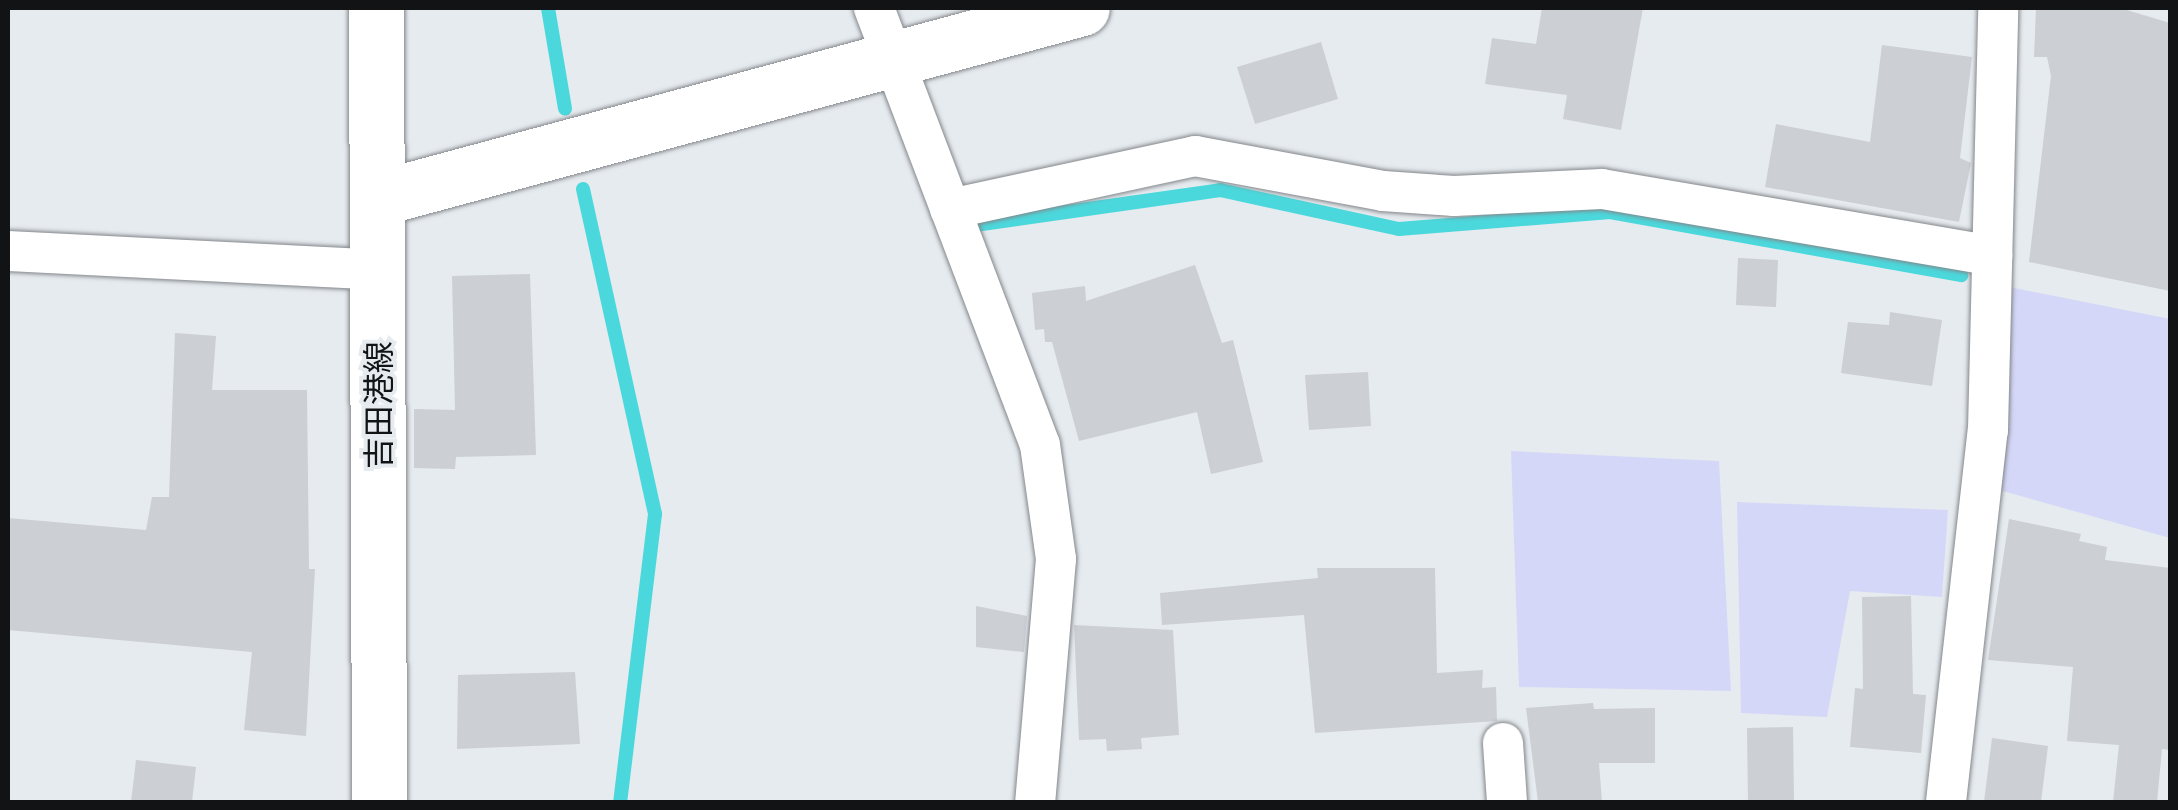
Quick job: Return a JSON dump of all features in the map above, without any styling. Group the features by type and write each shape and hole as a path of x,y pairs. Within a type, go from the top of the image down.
{"main road":[{"name":"吉田港線","path":"376,8 379,802"},
{"path":"379,198 895,63 1082,8"}],"street":[{"path":"874,8 1040,445 1056,559 1036,802"},
{"path":"1946,802 1988,430 1998,8"},
{"path":"950,209 1195,156 1382,191 1454,196 1602,190 1992,256"},
{"path":"8,251 379,270"},
{"path":"1503,743 1507,802"}],"shaded area":[{"path":"2004,286 2170,319 2170,538 1999,490"},
{"path":"1511,451 1719,461 1731,691 1519,687"},
{"path":"1737,502 1948,510 1942,597 1850,591 1827,717 1741,713"}],"building":[{"path":"1542,8 1643,8 1621,130 1563,119 1567,95 1485,84 1492,38 1536,44"},
{"path":"2036,8 2120,8 2170,23 2170,291 2029,262 2051,76 2047,57 2034,57"},
{"path":"1321,42 1338,99 1255,124 1237,67"},
{"path":"1882,45 1972,57 1960,158 1971,163 1959,222 1765,187 1776,124 1870,142"},
{"path":"1738,258 1778,260 1776,307 1736,305"},
{"path":"1195,265 1222,343 1233,340 1263,462 1211,474 1197,412 1079,441 1052,342 1045,342 1044,329 1035,330 1032,293 1085,286 1086,301"},
{"path":"530,274 536,455 456,457 455,469 414,468 414,409 455,410 452,276"},
{"path":"1890,312 1942,320 1932,386 1841,373 1848,322 1889,325"},
{"path":"175,333 216,336 212,390 307,390 309,569 315,569 306,736 244,730 252,652 8,630 8,518 146,530 152,497 169,497"},
{"path":"1368,372 1371,426 1309,430 1305,375"},
{"path":"2009,519 2081,534 2079,541 2107,547 2105,560 2170,568 2170,750 2162,749 2157,802 2113,802 2119,745 2067,741 2073,667 1988,660"},
{"path":"1317,568 1435,568 1437,673 1483,670 1482,688 1496,687 1497,721 1315,733 1304,615 1162,625 1160,593 1318,578"},
{"path":"1911,596 1913,694 1926,695 1921,753 1850,747 1855,688 1863,689 1862,597"},
{"path":"976,606 1027,616 1024,652 976,647"},
{"path":"1074,625 1173,630 1179,735 1141,738 1142,749 1107,751 1106,739 1079,740"},
{"path":"575,672 580,744 457,749 458,675"},
{"path":"1593,703 1594,709 1655,708 1655,763 1599,763 1602,802 1538,802 1526,708"},
{"path":"1793,727 1794,802 1748,802 1747,728"},
{"path":"1992,738 2048,746 2041,802 1984,802"},
{"path":"136,760 196,767 192,802 131,802"}],"waterway":[{"path":"548,8 565,109"},
{"path":"583,189 655,514 620,802"},
{"path":"961,227 1220,190 1399,229 1610,212 1961,275"}]}
